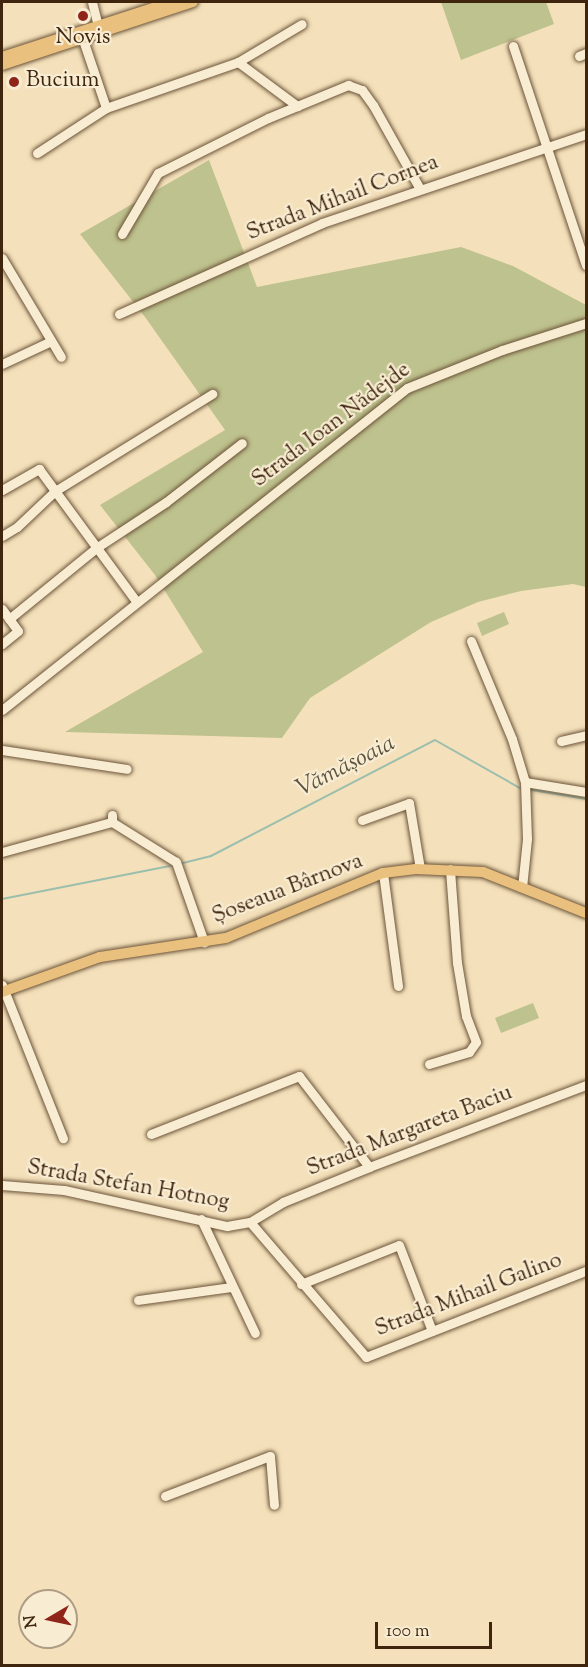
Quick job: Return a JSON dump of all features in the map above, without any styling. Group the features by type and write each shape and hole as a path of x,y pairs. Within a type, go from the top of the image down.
{"main road":[{"path":"2,65 81,35 98,26 171,2"},
{"path":"2,57 193,2"},
{"name":"Șoseaua Bârnova","path":"2,989 100,957 226,938 383,873 420,869 483,872 586,913"}],"street":[{"path":"92,2 98,26"},
{"path":"37,153 106,108 238,62 303,24"},
{"path":"81,35 106,108"},
{"path":"513,46 586,265"},
{"path":"238,62 297,106"},
{"path":"122,234 158,173 297,106 340,88 357,86 374,105 420,189"},
{"name":"Strada Mihail Cornea","path":"119,314 322,223 586,134"},
{"path":"2,258 61,357"},
{"name":"Strada Ioan Nădejde","path":"2,710 155,585 166,581 407,388 502,350 586,323"},
{"path":"2,364 51,341"},
{"path":"2,536 17,527 55,491 212,394"},
{"path":"9,619 96,548 166,502 242,443"},
{"path":"2,490 39,469 136,601"},
{"path":"2,609 18,631 2,644"},
{"path":"471,641 512,739 525,782 527,839 522,887"},
{"path":"561,741 586,735"},
{"path":"2,750 127,769"},
{"path":"525,782 586,792"},
{"path":"362,820 409,803 420,869"},
{"path":"2,852 112,819 176,862 204,942"},
{"path":"429,1064 469,1052 476,1042 466,1016 457,963 450,869"},
{"path":"383,873 398,986"},
{"path":"2,989 41,1075 63,1138"},
{"path":"152,1134 299,1076 369,1167"},
{"name":"Strada Margareta Baciu","path":"250,1222 284,1202 369,1167 586,1085"},
{"name":"Strada Stefan Hotnog","path":"2,1185 64,1190 227,1226 250,1222 366,1357"},
{"path":"201,1219 255,1333"},
{"path":"301,1284 399,1245 432,1331"},
{"name":"Strada Mihail Galino","path":"366,1357 586,1271"},
{"path":"138,1300 232,1287"},
{"path":"165,1496 270,1456 274,1505"}],"green space":[{"path":"441,2 546,2 554,24 461,60"},
{"path":"209,160 257,287 461,247 513,266 586,305 586,587 573,584 521,591 478,602 431,622 310,698 282,738 65,732 203,652 155,575 100,505 225,430 145,317 80,234"},
{"path":"504,612 509,624 482,636 477,623"},
{"path":"533,1003 539,1018 501,1033 495,1018"}],"waterway":[{"name":"Vămășoaia","path":"183,863 211,856 435,740 520,788"},
{"name":"Vămășoaia","path":"532,790 586,799"},
{"name":"Vămășoaia","path":"2,899 170,866"}],"place":[{"name":"Novis","path":"83,16"},
{"name":"Bucium","path":"14,82"}]}
